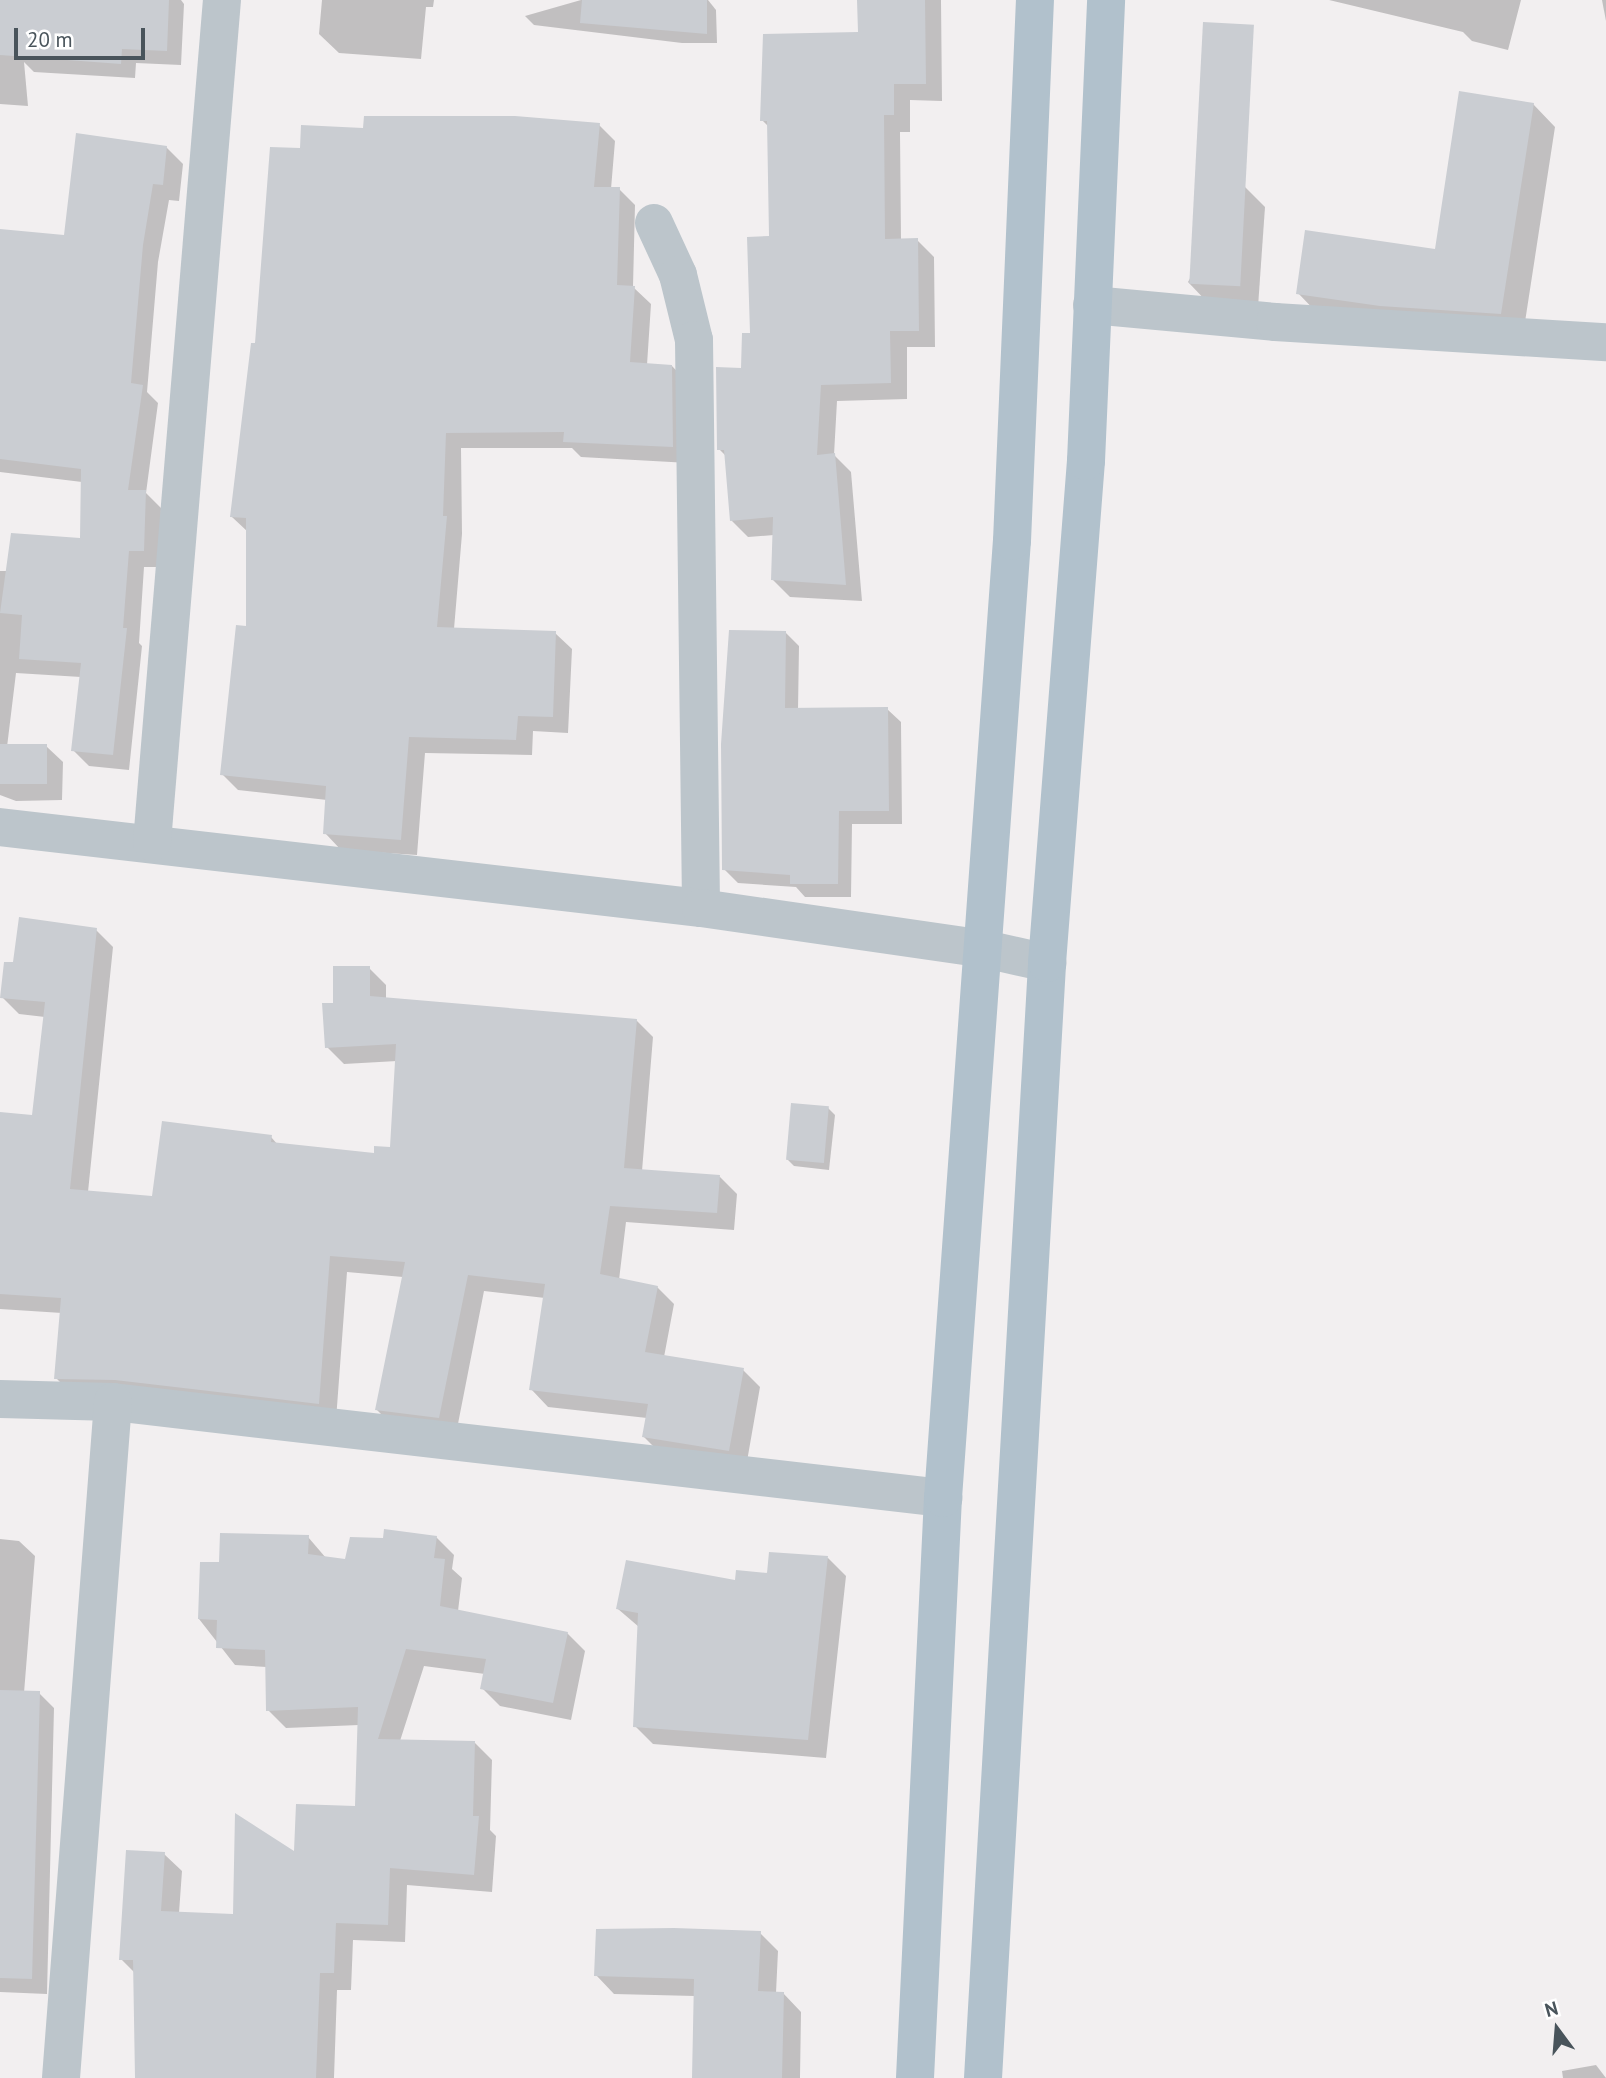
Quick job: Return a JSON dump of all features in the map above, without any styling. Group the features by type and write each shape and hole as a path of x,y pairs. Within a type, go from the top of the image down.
{"main road":[{"path":"915,2078 943,1497 985,949 1012,541 1035,0"},
{"path":"983,2078 1047,963 1086,461 1106,0"}],"street":[{"path":"152,842 222,0"},
{"path":"654,223 678,275 694,340 701,908"},
{"path":"1092,305 1275,322 1606,342"},
{"path":"0,827 152,842 701,908 985,949 1047,963"},
{"path":"0,1399 113,1402 943,1497"},
{"path":"61,2078 113,1402"}],"building":[{"path":"0,0 169,0 167,51 122,49 121,64 0,55"},
{"path":"582,0 707,0 707,34 580,23"},
{"path":"857,0 925,0 926,84 894,84 894,115 884,115 885,239 918,238 919,331 890,331 891,383 821,385 817,455 835,453 846,585 771,580 773,517 730,521 724,450 717,450 716,367 741,368 742,333 750,333 747,237 769,236 767,121 760,121 763,34 858,32"},
{"path":"1203,22 1254,25 1240,286 1189,284"},
{"path":"1459,91 1534,103 1501,314 1380,306 1296,294 1305,230 1435,249"},
{"path":"364,116 515,116 600,123 594,187 620,187 617,285 635,286 630,362 672,365 673,447 563,442 564,432 446,433 443,516 447,516 437,627 556,631 553,717 518,716 516,740 409,737 401,840 323,834 326,786 220,775 236,625 246,626 246,518 230,517 251,343 255,343 270,147 300,148 301,125 363,128"},
{"path":"76,133 167,146 163,185 153,184 143,245 131,383 143,385 128,490 146,490 144,551 129,551 123,628 127,628 113,755 71,751 81,663 19,659 22,615 0,613 11,533 80,538 81,469 0,459 0,229 64,235"},
{"path":"729,630 786,631 785,708 888,707 889,811 839,811 838,884 790,884 790,875 722,870 721,744"},
{"path":"0,744 47,744 47,784 0,784"},
{"path":"19,917 97,928 70,1189 152,1196 162,1121 272,1135 271,1142 374,1153 374,1146 390,1147 396,1044 325,1048 322,1003 333,1003 333,966 370,966 370,996 637,1019 624,1168 720,1175 717,1213 610,1206 600,1274 658,1286 645,1352 744,1368 729,1451 642,1437 648,1404 529,1390 545,1284 468,1275 439,1418 375,1410 405,1262 330,1256 319,1404 115,1380 54,1379 61,1298 0,1294 0,1112 32,1115 45,1002 0,998 4,962 13,962"},
{"path":"791,1103 829,1106 824,1163 786,1160"},
{"path":"384,1529 437,1536 434,1558 445,1559 440,1606 568,1632 553,1703 480,1689 486,1659 406,1649 378,1739 475,1741 473,1816 479,1816 474,1875 390,1868 388,1925 336,1923 334,1973 320,1973 316,2078 135,2078 133,1960 119,1960 126,1850 165,1852 161,1911 233,1914 235,1813 294,1851 296,1804 355,1806 358,1707 266,1711 265,1650 216,1648 217,1620 198,1619 200,1562 219,1562 220,1533 309,1535 308,1554 345,1559 350,1537 383,1538"},
{"path":"769,1552 828,1556 808,1740 633,1727 638,1613 616,1609 626,1560 735,1580 736,1570 767,1573"},
{"path":"0,1690 40,1691 32,1979 0,1978"},
{"path":"596,1929 761,1931 758,1991 784,1992 782,2078 692,2078 694,1979 594,1976"}]}
